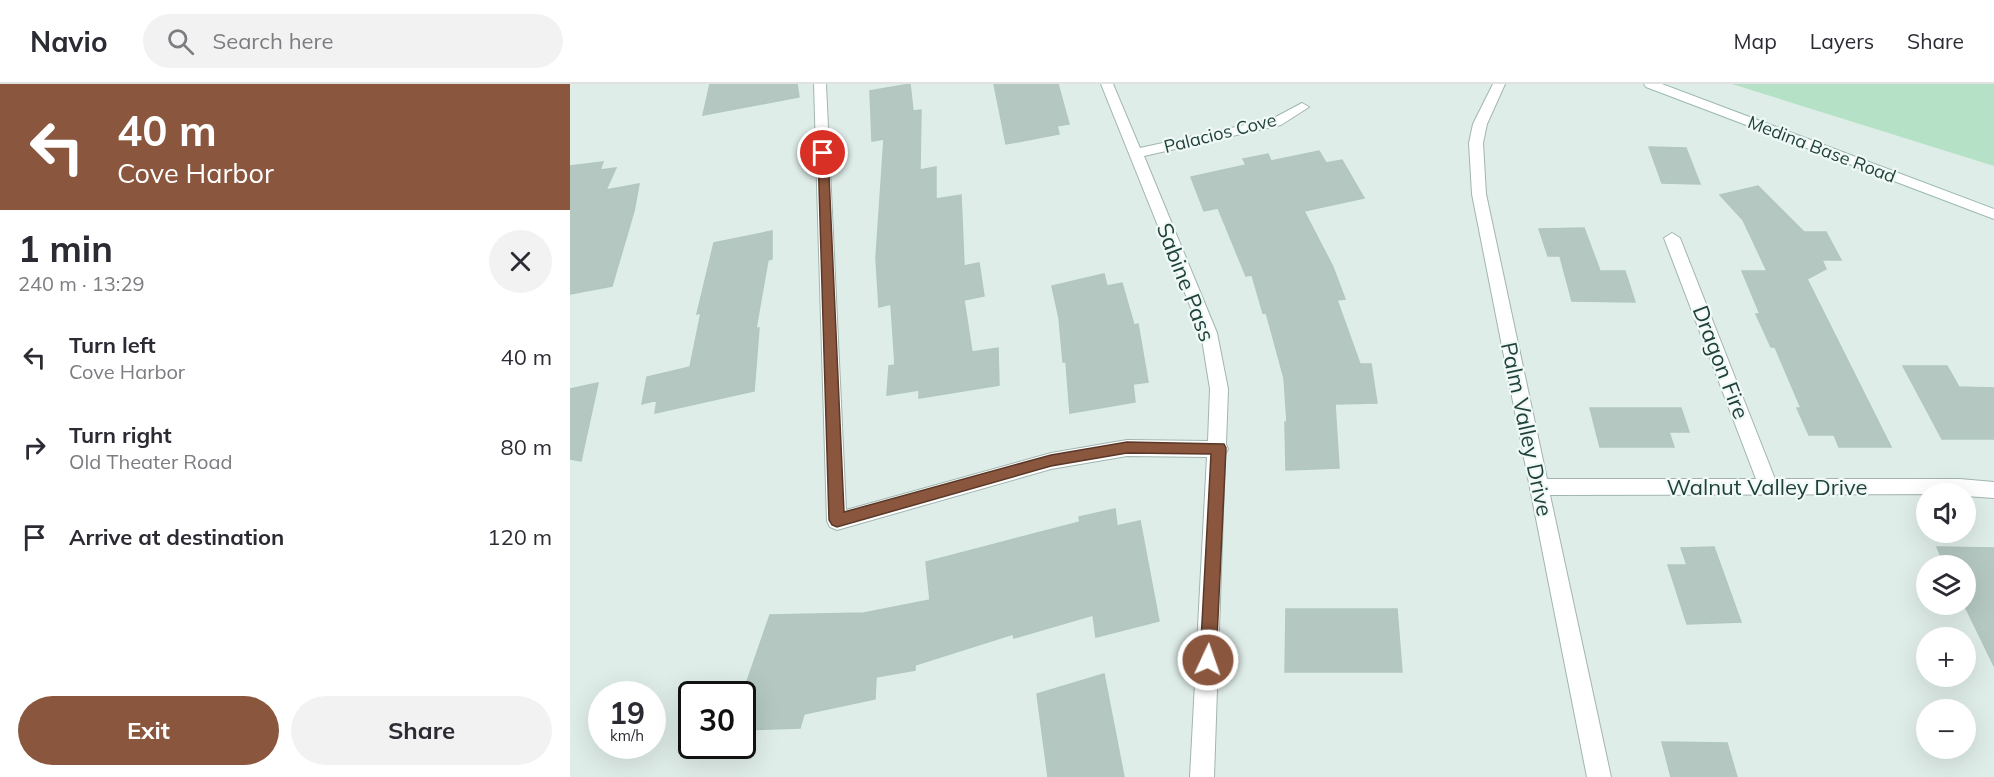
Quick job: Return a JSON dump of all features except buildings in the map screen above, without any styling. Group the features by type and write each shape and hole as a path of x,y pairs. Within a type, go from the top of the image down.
{"street":[{"path":"820,84 837,520 1051,460 1127,448 1219,448"},
{"name":"Sabine Pass","path":"1107,84 1209,333 1220,389 1202,777"},
{"name":"Palm Valley Drive","path":"1499,84 1480,124 1476,143 1479,194 1599,777"},
{"name":"Medina Base Road","path":"1650,84 1994,214"},
{"name":"Palacios Cove","path":"1135,154 1276,122 1302,107"},
{"name":"Dragon Fire","path":"1672,238 1769,487"},
{"name":"Walnut Valley Drive","path":"1539,487 1960,487 1994,490"}],"green space":[{"path":"1732,84 1994,84 1994,166"}],"route":[{"path":"823,153 837,520 1051,460 1127,448 1219,448 1208,660"}]}
